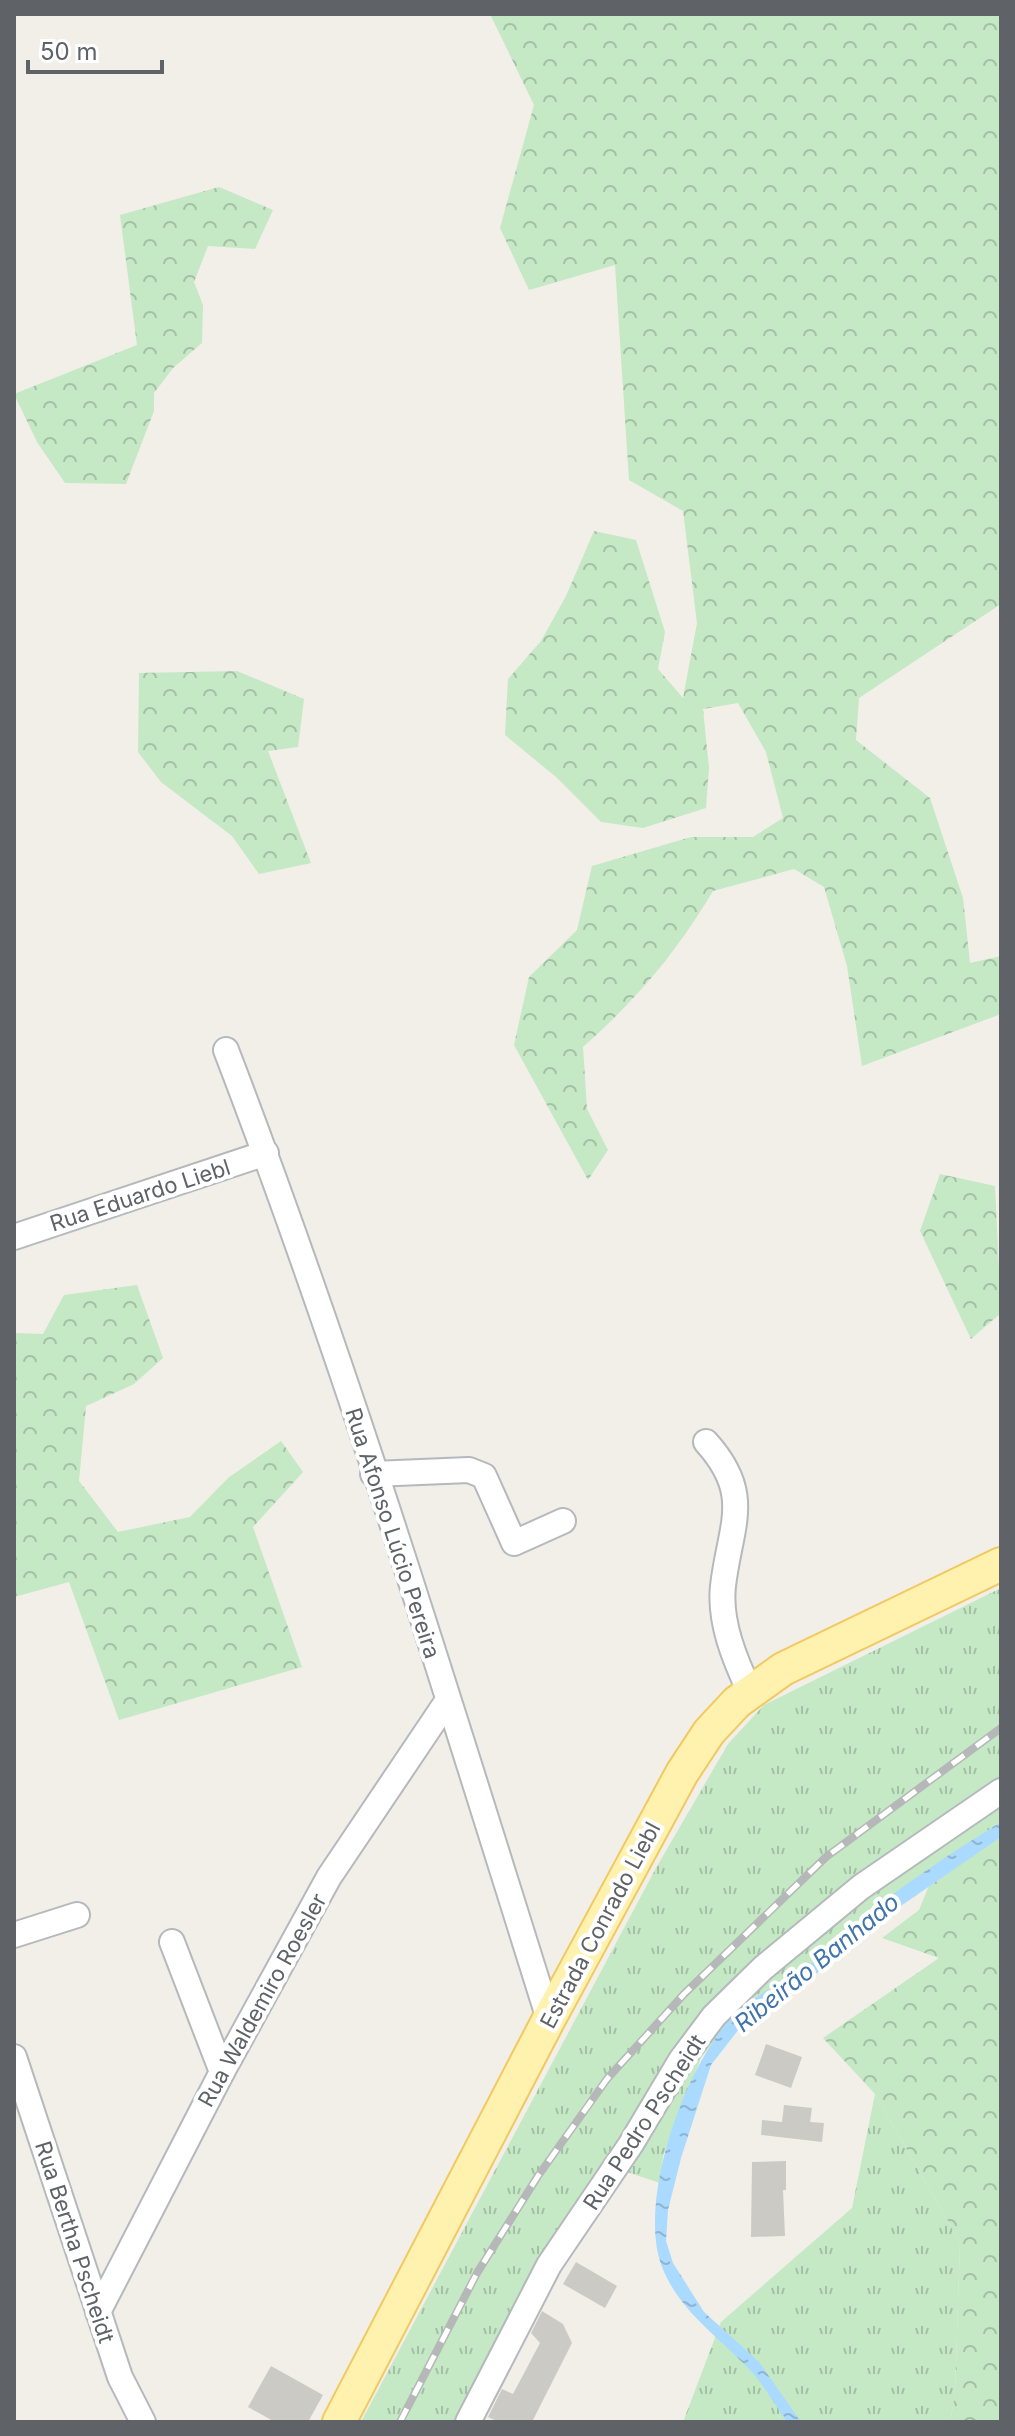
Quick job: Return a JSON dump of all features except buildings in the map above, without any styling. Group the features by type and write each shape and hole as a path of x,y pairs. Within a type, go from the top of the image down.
{"main road":[{"name":"Estrada Conrado Liebl","path":"339,2422 549,2019 696,1750 724,1715 750,1692 821,1649 1001,1564"}],"street":[{"name":"Rua Afonso Lúcio Pereira","path":"226,1050 266,1153 448,1700 549,2019"},
{"name":"Rua Eduardo Liebl","path":"14,1237 266,1153"},
{"path":"706,1442 721,1458 735,1490 736,1528 723,1586 724,1620 750,1692"},
{"path":"373,1474 469,1470 484,1476 514,1543 563,1521"},
{"name":"Rua Waldemiro Roesler","path":"98,2312 222,2072 329,1877 448,1700"},
{"name":"Rua Pedro Pscheidt","path":"468,2422 549,2265 631,2144 681,2060 714,2016 763,1968 861,1887 1001,1791"},
{"path":"14,1935 77,1915"},
{"path":"172,1942 222,2072"},
{"name":"Rua Bertha Pscheidt","path":"14,2057 120,2377 143,2422"}],"green space":[{"path":"490,14 1001,14 1001,604 859,698 856,740 930,798 963,898 970,963 1001,956 1001,1014 862,1066 847,966 824,887 794,869 713,891 685,935 654,974 583,1047 587,1109 608,1150 588,1180 514,1045 529,977 577,930 592,866 691,837 753,837 783,818 766,752 738,703 703,709 709,768 706,808 643,828 601,822 556,777 505,735 508,679 541,641 566,596 594,531 636,540 665,632 658,669 683,698 697,623 683,511 629,480 615,265 529,290 500,228 534,105"},
{"path":"219,187 273,210 255,249 208,246 194,282 203,305 202,343 173,368 154,393 154,411 126,484 65,483 37,442 14,394 137,345 120,215"},
{"path":"237,671 304,699 298,747 268,751 311,863 259,874 232,836 161,782 138,752 139,673"},
{"path":"940,1174 995,1186 1001,1313 971,1339 920,1231"},
{"path":"137,1285 163,1358 134,1384 86,1406 79,1481 118,1532 190,1517 228,1478 281,1441 303,1472 253,1527 302,1667 119,1720 69,1582 14,1597 14,1333 43,1334 64,1295"},
{"path":"1001,1588 1001,1822 903,1887 854,1925 823,1955 739,2010 701,2058 663,2156 660,2183 615,2168 468,2422 361,2422 656,1868 728,1744 764,1705"},
{"path":"1001,1837 1001,2422 950,2422 955,2395 960,2242 875,2094 823,2038 939,1958 882,1938 919,1910 930,1883"},
{"path":"875,2094 960,2242 955,2395 950,2422 683,2422 721,2322 852,2208"}],"water":[{"name":"Ribeirão Banhado","path":"1001,1822 1001,1837 860,1934 829,1965 746,2020 711,2065 681,2158 668,2210 666,2241 673,2263 704,2312 759,2362 801,2422 787,2422 753,2374 678,2296 662,2267 656,2239 656,2205 661,2168 671,2131 702,2060 720,2032 740,2010 821,1956 856,1923 909,1883"}],"railway":[{"path":"400,2422 477,2273 538,2176 607,2079 684,1994 826,1857 1001,1728"}]}
